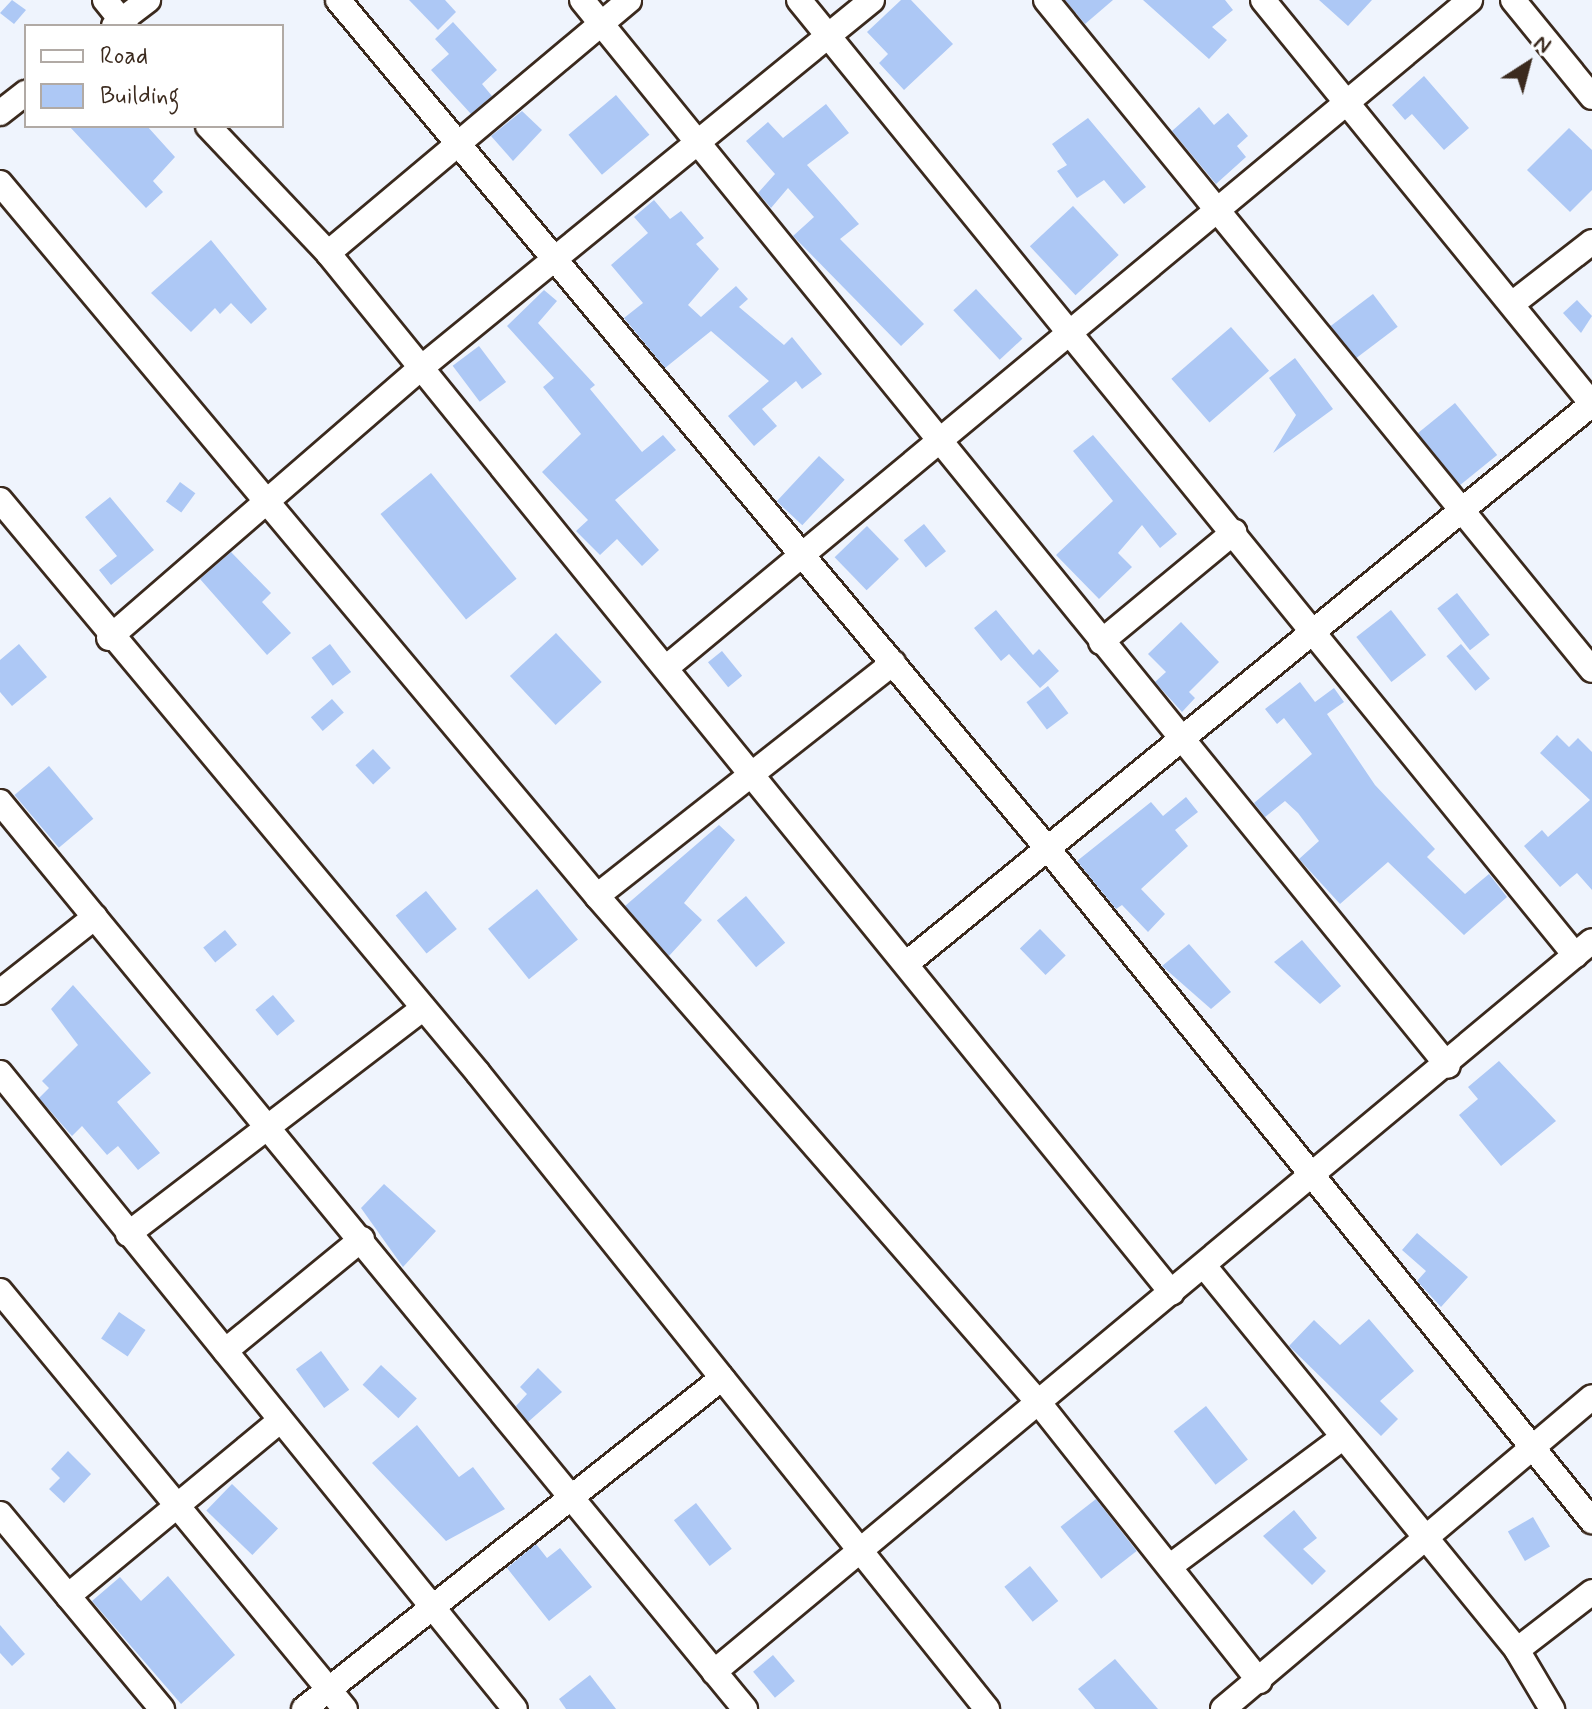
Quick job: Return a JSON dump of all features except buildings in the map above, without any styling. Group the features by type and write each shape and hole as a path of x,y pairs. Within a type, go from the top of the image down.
{"street":[{"path":"105,0 121,24 148,0"},
{"path":"338,0 1048,849 1592,1521"},
{"path":"582,0 1448,1066"},
{"path":"328,253 629,0"},
{"path":"714,1672 1205,1267 1310,1176 1448,1066 1583,948 1234,532 799,0"},
{"path":"109,638 421,368 872,0"},
{"path":"1046,0 1216,214 1592,670"},
{"path":"667,667 936,439 1216,214 1470,0"},
{"path":"1513,0 1592,97"},
{"path":"906,964 1592,404 1265,1"},
{"path":"0,113 24,95"},
{"path":"210,128 328,253 1172,1293"},
{"path":"0,183 597,896 1039,1403 1173,1564 1259,1681"},
{"path":"1512,304 1592,242"},
{"path":"4,514 424,1008 987,1709"},
{"path":"1101,642 1234,532"},
{"path":"597,896 893,663"},
{"path":"0,802 575,1498 745,1709"},
{"path":"0,992 95,917"},
{"path":"128,1234 424,1008"},
{"path":"0,1073 515,1709"},
{"path":"225,1351 362,1239"},
{"path":"1205,1267 1423,1540 1517,1650 1552,1709"},
{"path":"0,1291 345,1709"},
{"path":"304,1709 434,1610 722,1378"},
{"path":"1223,1709 1592,1397"},
{"path":"68,1596 281,1420"},
{"path":"1173,1564 1341,1439"},
{"path":"0,1514 162,1709"},
{"path":"1517,1650 1592,1592"}]}
